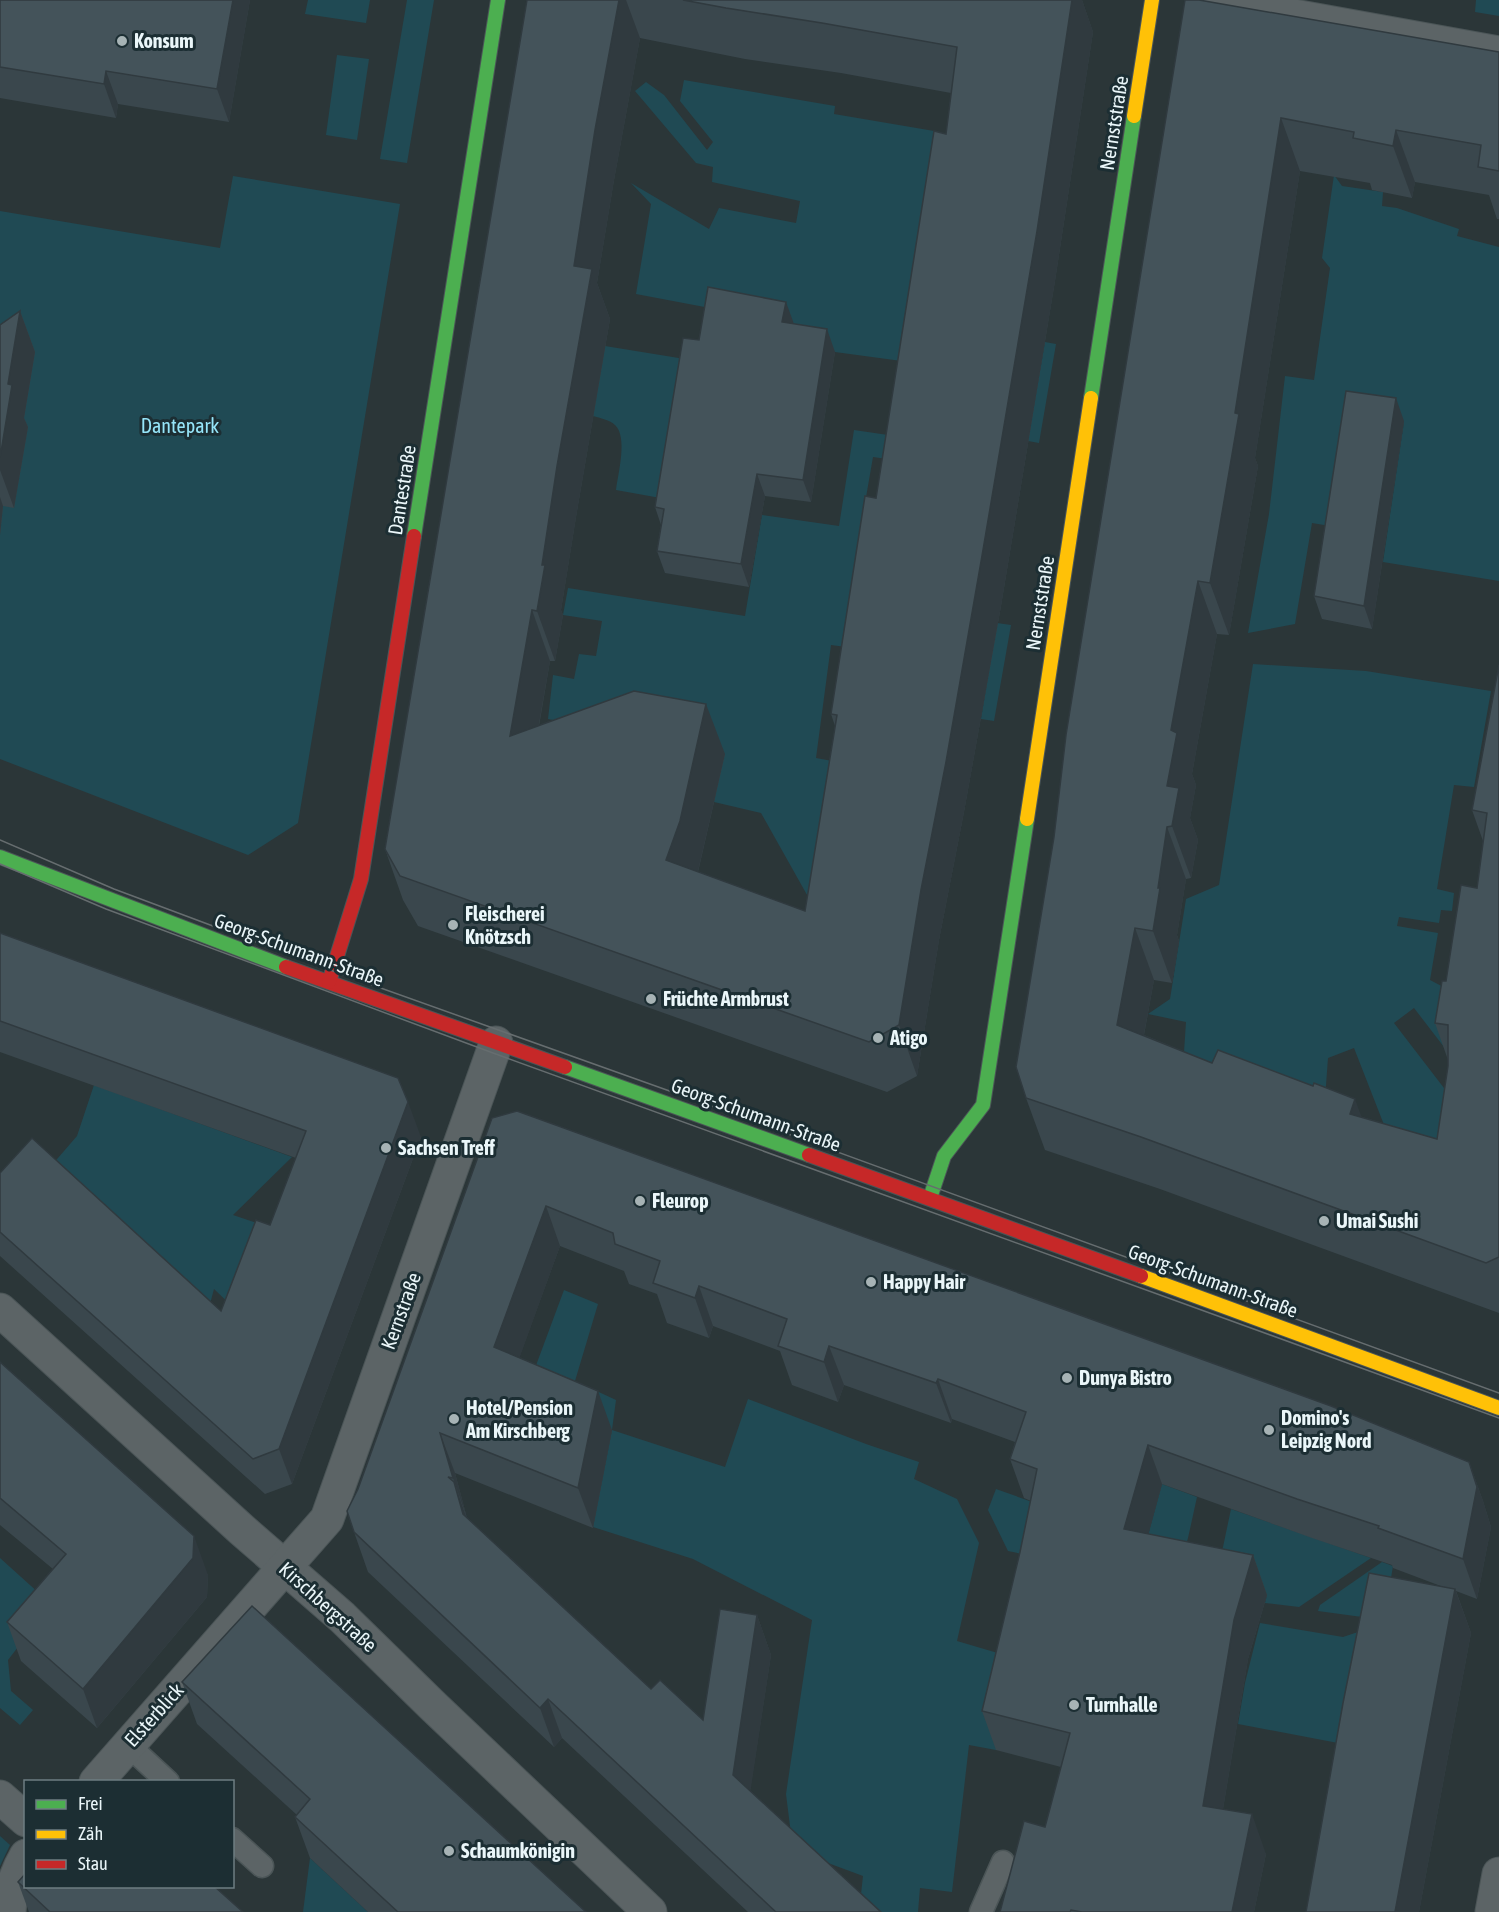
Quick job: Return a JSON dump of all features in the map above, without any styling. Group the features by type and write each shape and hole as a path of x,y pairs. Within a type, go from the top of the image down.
{"street":[{"name":"Dantestraße","path":"329,982 361,879 498,0"},
{"name":"Nernststraße","path":"930,1198 944,1156 983,1105 1152,0"},
{"path":"1206,0 1499,53"},
{"name":"Georg-Schumann-Straße","path":"0,857 107,900 329,982 930,1198 1499,1408"},
{"name":"Kernstraße","path":"285,1568 327,1520 496,1043"},
{"name":"Kirschbergstraße","path":"0,1310 342,1617 650,1912"},
{"name":"Elsterblick","path":"98,1780 285,1568"},
{"path":"0,1797 24,1818"},
{"path":"9,1912 14,1877 24,1860"},
{"path":"1492,1912 1499,1874"}],"lane":[{"path":"128,1745 166,1780"},
{"path":"234,1841 262,1866"},
{"path":"981,1912 1003,1862"}],"green space":[{"path":"308,0 370,0 366,23 305,14"},
{"path":"407,0 434,0 407,163 380,159"},
{"path":"1476,0 1499,0 1499,16 1475,12"},
{"path":"337,55 369,59 357,140 326,135"},
{"path":"684,80 835,106 834,114 940,132 932,176 909,362 835,352 794,324 636,294 651,204 631,183 709,229 719,208 796,223 800,201 712,182 713,167 696,163 635,91 646,82 664,95 707,150 713,142 680,101"},
{"path":"1334,175 1342,186 1383,192 1382,206 1397,208 1459,229 1457,236 1499,247 1499,581 1383,562 1404,422 1336,527 1312,523 1295,624 1248,633 1269,514 1285,376 1314,380 1330,268 1322,258"},
{"name":"Dantepark","path":"233,176 400,204 298,823 248,855 0,759 0,211 220,248"},
{"path":"1045,342 1056,344 1039,443 1028,441"},
{"path":"605,346 691,360 666,499 616,490 622,447 619,431 615,425 605,419 593,416"},
{"path":"854,430 922,440 909,462 873,457 865,503 884,652 831,645 816,758 865,767 820,918 761,813 714,802 724,754 548,719 553,675 574,679 579,654 596,656 602,621 563,615 568,588 745,616 762,515 839,526"},
{"path":"997,623 1011,625 994,721 981,719"},
{"path":"1253,664 1366,671 1491,691 1474,787 1454,785 1437,889 1454,893 1452,911 1441,910 1439,923 1399,917 1397,926 1438,933 1430,980 1472,1002 1444,1047 1414,1008 1394,1023 1467,1118 1404,1176 1354,1048 1328,1058 1323,1126 1218,1065 1184,1052 1186,1022 1148,1014 1170,999 1186,899 1219,885"},
{"path":"94,1085 292,1157 233,1215 293,1235 259,1332 214,1289 206,1319 45,1173 77,1136"},
{"path":"564,1290 598,1304 575,1381 616,1400 612,1430 525,1395"},
{"path":"748,1399 919,1462 914,1479 957,1499 979,1543 957,1641 1018,1659 996,1750 969,1745 952,1892 920,1888 918,1912 859,1912 863,1876 793,1850 786,1794 812,1620 693,1559 593,1527 612,1430 725,1467"},
{"path":"1162,1484 1197,1497 1182,1557 1146,1542"},
{"path":"996,1489 1052,1509 1042,1558 1008,1551 988,1510"},
{"path":"1231,1509 1371,1558 1299,1607 1265,1603 1267,1595 1215,1585"},
{"path":"0,1558 51,1604 8,1660 11,1691 33,1710 20,1725 0,1708"},
{"path":"1382,1562 1393,1566 1384,1620 1318,1611 1320,1605"},
{"path":"1260,1623 1343,1637 1373,1627 1359,1747 1238,1724 1245,1683"},
{"path":"0,1836 10,1845 0,1866"},
{"path":"310,1858 368,1912 303,1912"}],"building":[{"name":"Konsum","path":"0,0 233,0 217,89 106,71 104,84 0,67"},
{"path":"527,0 619,0 595,130 574,266 592,269 557,466 537,611 532,610 510,736 634,691 706,704 680,821 666,860 805,911 837,715 831,714 865,496 876,498 934,131 946,134 957,47 683,0 1072,0 1037,231 899,1025 869,1042 400,876 385,849"},
{"path":"1185,0 1199,0 1499,52 1499,171 1478,167 1481,145 1396,130 1393,146 1353,138 1354,132 1281,118 1235,413 1239,414 1210,583 1198,581 1171,730 1177,733 1167,786 1179,788 1172,826 1167,827 1153,931 1135,928 1117,1025 1212,1063 1218,1050 1313,1086 1314,1083 1355,1099 1350,1114 1437,1139 1448,1066 1448,1025 1435,1023 1442,981 1446,981 1461,885 1477,888 1487,813 1472,810 1499,665 1499,1257 1486,1263 1141,1137 1026,1098 1016,1067 1054,837 1066,735"},
{"path":"708,287 786,302 782,322 827,329 803,480 757,474 741,564 657,551 664,509 655,507 683,338 699,340"},
{"path":"20,311 8,384 12,385 0,458 0,325"},
{"path":"1346,391 1396,398 1364,606 1314,596"},
{"path":"0,933 398,1078 408,1102 279,1449 253,1459 0,1232 0,1173 32,1138 221,1311 256,1220 270,1225 306,1131 0,1021"},
{"path":"517,1111 1331,1406 1469,1462 1477,1487 1463,1559 1378,1528 1379,1526 1148,1445 1124,1529 1253,1555 1234,1620 1203,1806 1252,1814 1232,1912 1082,1912 1071,1910 1070,1912 1000,1912 1024,1821 1045,1827 1070,1733 982,1711 1020,1552 1037,1469 1010,1459 1026,1412 938,1379 936,1383 829,1346 824,1362 778,1346 787,1319 699,1286 695,1298 653,1283 660,1261 615,1244 613,1233 546,1206 494,1347 598,1391 578,1488 440,1433 453,1478 448,1477 454,1482 463,1514 651,1689 660,1680 703,1720 720,1609 757,1615 733,1775 881,1912 776,1912 548,1699 540,1708 354,1532 347,1511 358,1489 492,1118"},
{"path":"0,1362 194,1536 193,1558 83,1689 7,1622 66,1554 0,1498"},
{"path":"1369,1573 1455,1589 1395,1912 1306,1912 1343,1703"},
{"path":"252,1606 586,1912 398,1912 295,1817 310,1799 182,1682"},
{"path":"24,1875 24,1888 18,1882"},
{"path":"24,1888 216,1888 243,1912 50,1912"}],"tram line":[{"path":"0,840 114,889 333,971 692,1099 1499,1393"},
{"path":"0,864 106,909 493,1053 1499,1418"}],"traffic: fast":[{"path":"414,536 498,0"},
{"path":"1091,398 1134,116"},
{"path":"930,1198 944,1156 983,1105 1027,819"},
{"path":"0,857 286,967"},
{"path":"565,1067 809,1155"}],"traffic: slow":[{"path":"1134,116 1152,0"},
{"path":"1027,819 1091,398"},
{"path":"1141,1276 1499,1408"}],"traffic: jam":[{"path":"329,982 361,879 414,536"},
{"path":"286,967 565,1067"},
{"path":"809,1155 1141,1276"}],"place":[{"name":"Konsum","path":"122,41"},
{"name":"Fleischerei Knötzsch","path":"453,925"},
{"name":"Früchte Armbrust","path":"651,999"},
{"name":"Atigo","path":"878,1038"},
{"name":"Sachsen Treff","path":"386,1148"},
{"name":"Fleurop","path":"640,1201"},
{"name":"Umai Sushi","path":"1324,1221"},
{"name":"Happy Hair","path":"871,1282"},
{"name":"Dunya Bistro","path":"1067,1378"},
{"name":"Hotel/Pension Am Kirschberg","path":"454,1419"},
{"name":"Domino's Leipzig Nord","path":"1269,1430"},
{"name":"Turnhalle","path":"1074,1705"},
{"name":"Schaumkönigin","path":"449,1851"}]}
